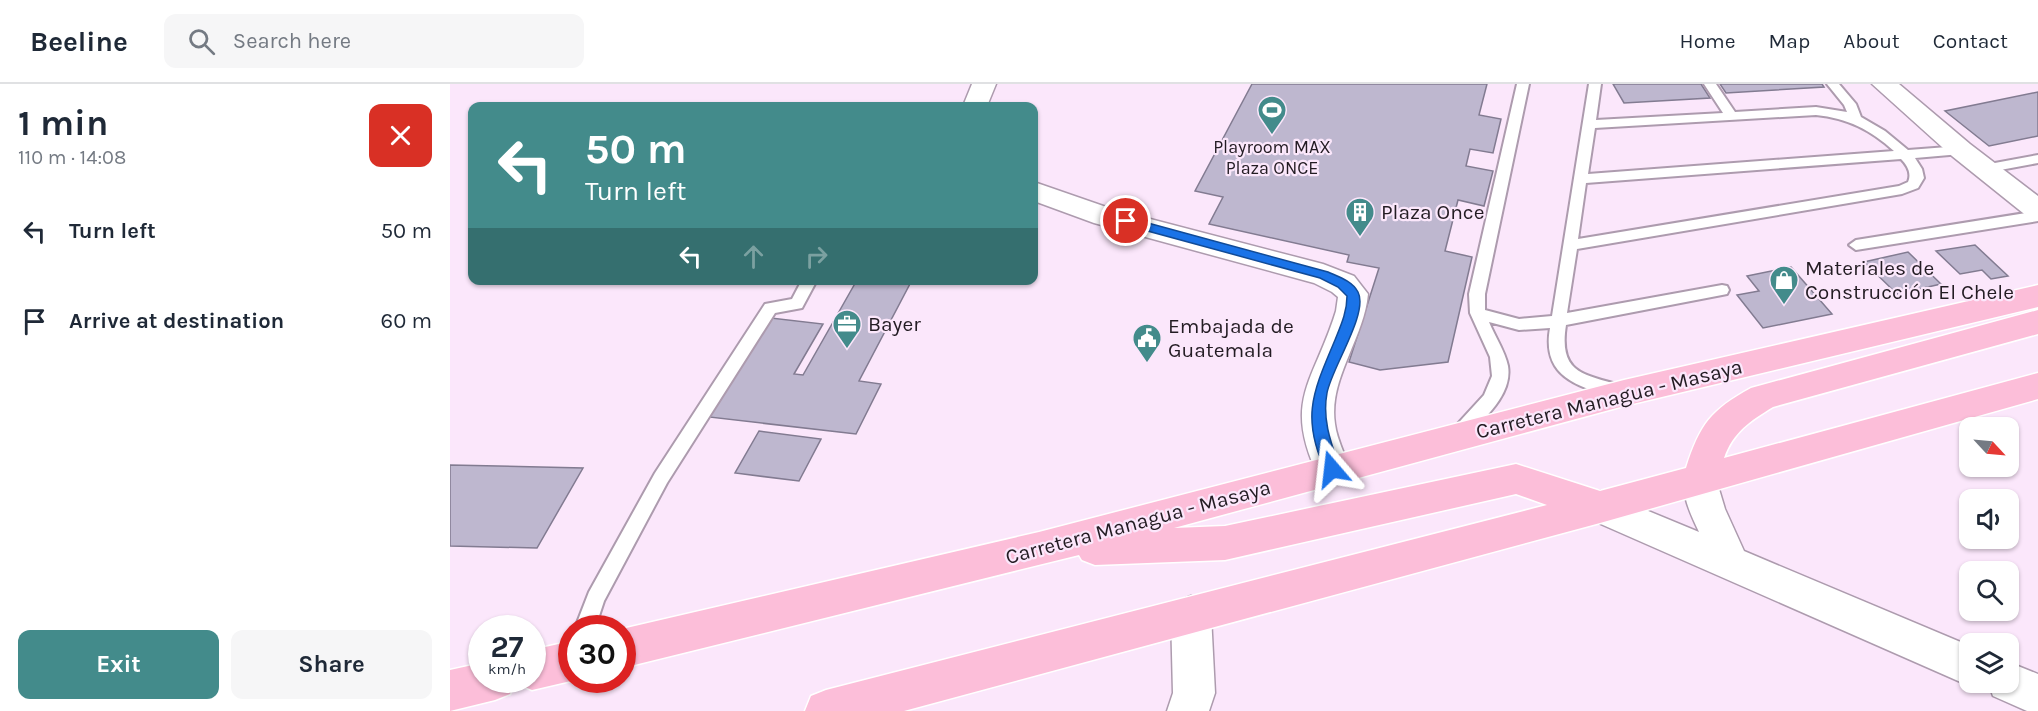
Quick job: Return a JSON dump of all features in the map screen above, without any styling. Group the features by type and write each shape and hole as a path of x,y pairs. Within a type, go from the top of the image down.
{"highway":[{"name":"Carretera Managua - Masaya","path":"636,646 1039,549 1332,469 1624,393 2038,296"},
{"path":"1700,480 1712,444 1719,431 1730,417 1763,397 2038,322"},
{"path":"826,711 1600,507 2038,386"},
{"path":"1039,549 1225,543 1516,479 1600,507"},
{"path":"450,691 468,687"}],"street":[{"path":"977,102 984,84"},
{"path":"1884,84 1984,169 2038,210"},
{"path":"1038,191 1104,216 1323,275 1343,284 1353,294 1353,311 1320,391 1318,423 1332,469"},
{"path":"1700,480 1707,509 1731,563"},
{"path":"1600,507 1959,661"},
{"path":"1188,711 1194,693 1191,615"},
{"path":"2019,687 2038,695"}],"lane":[{"path":"1456,437 1491,397 1501,374 1499,360 1478,313 1477,294 1523,84"},
{"path":"1595,84 1572,245 1558,320 1556,358 1565,370 1580,379 1624,393"},
{"path":"1710,84 1731,116"},
{"path":"1833,84 1850,104 1855,118"},
{"path":"1572,245 1902,190 1913,185 1917,177 1915,168 1905,154 1871,127 1855,118 1816,111 1589,124"},
{"path":"1582,179 1961,150"},
{"path":"1984,169 2038,159"},
{"path":"1856,245 2038,216"},
{"path":"590,615 596,598 661,478 770,308 797,304 807,285"},
{"path":"1478,313 1520,326 1534,325 1722,290"}],"building":[{"name":"Plaza Once","path":"1252,84 1487,84 1479,115 1501,119 1493,153 1470,149 1466,166 1493,171 1484,206 1458,200 1445,251 1472,257 1448,362 1380,370 1349,362 1379,268 1347,262 1349,255 1209,224 1223,197 1195,191"},
{"path":"1613,84 1701,84 1710,98 1624,103"},
{"path":"1720,84 1822,84 1824,87 1726,93"},
{"path":"2038,92 2038,136 1989,146 1945,111"},
{"path":"1975,245 2008,276 1991,279 1982,270 1960,274 1936,251"},
{"path":"1908,252 1941,284 1897,294 1864,262"},
{"name":"Materiales de Construcción El Chele","path":"1791,267 1832,314 1763,328 1737,295 1759,291 1747,276"},
{"name":"Bayer","path":"854,285 909,285 859,381 881,384 856,434 709,417 771,318 823,324 794,374 803,375"},
{"path":"759,431 821,439 799,481 735,473"},
{"path":"450,465 583,468 537,548 450,546"}],"place":[{"name":"Playroom MAX Plaza ONCE","path":"1272,136"},
{"name":"Plaza Once","path":"1360,238"},
{"name":"Materiales de Construcción El Chele","path":"1784,306"},
{"name":"Bayer","path":"847,350"},
{"name":"Embajada de Guatemala","path":"1147,364"}],"route":[{"path":"1126,221 1323,275 1343,284 1353,294 1353,311 1320,391 1318,423 1332,469"}]}
